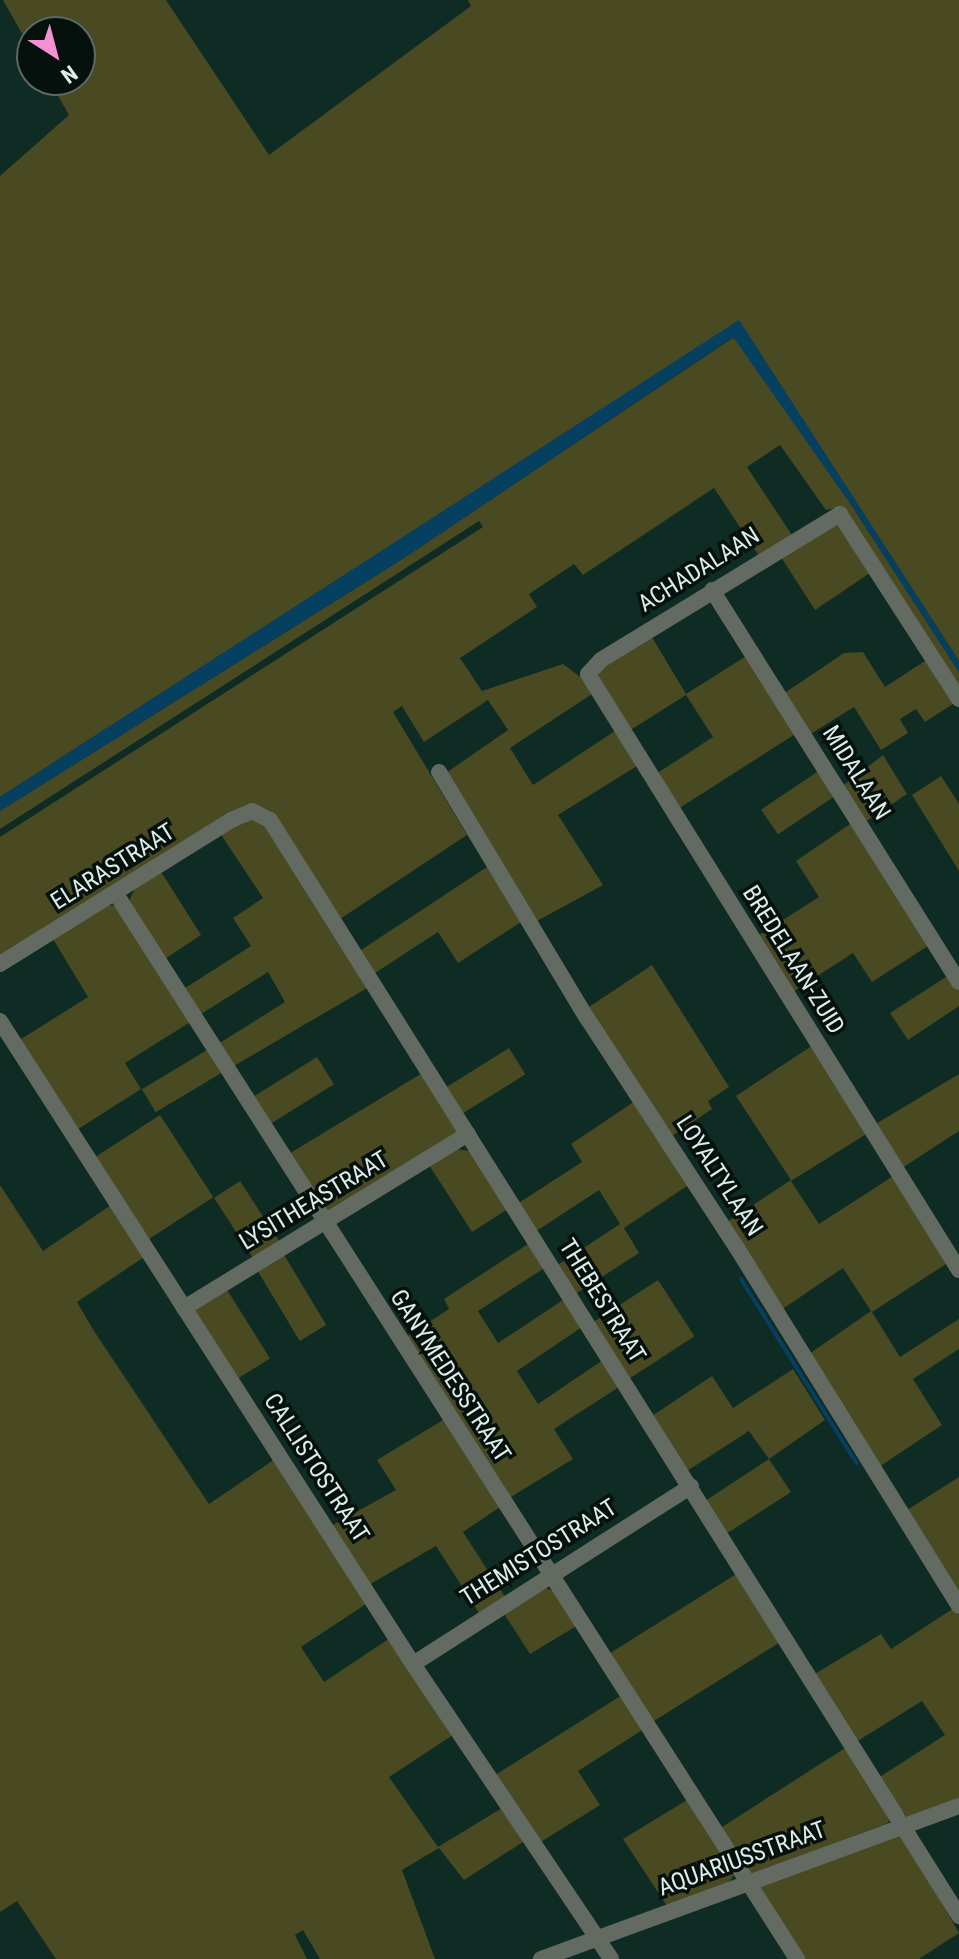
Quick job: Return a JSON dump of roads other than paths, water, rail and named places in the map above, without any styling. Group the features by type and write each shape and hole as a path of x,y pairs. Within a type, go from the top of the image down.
{"street":[{"name":"ACHADALAAN","path":"588,674 712,590 840,514 959,699"},
{"name":"MIDALAAN","path":"712,590 959,982"},
{"name":"BREDELAAN-ZUID","path":"588,674 959,1270"},
{"name":"LOYALTYLAAN","path":"439,772 587,1018 737,1248 959,1606"},
{"name":"ELARASTRAAT","path":"0,964 252,811"},
{"name":"THEBESTRAAT","path":"252,811 270,820 959,1916"},
{"name":"GANYMEDESSTRAAT","path":"116,894 324,1224 797,1959"},
{"name":"CALLISTOSTRAAT","path":"0,1021 413,1664 611,1959"},
{"name":"LYSITHEASTRAAT","path":"184,1308 468,1134"},
{"name":"THEMISTOSTRAAT","path":"413,1664 691,1486"},
{"name":"AQUARIUSSTRAAT","path":"541,1959 959,1806"}],"water":[{"path":"739,320 959,661 959,672 850,503 733,337 404,558 0,811 0,797"}],"waterway":[{"path":"741,1279 857,1464"}]}
